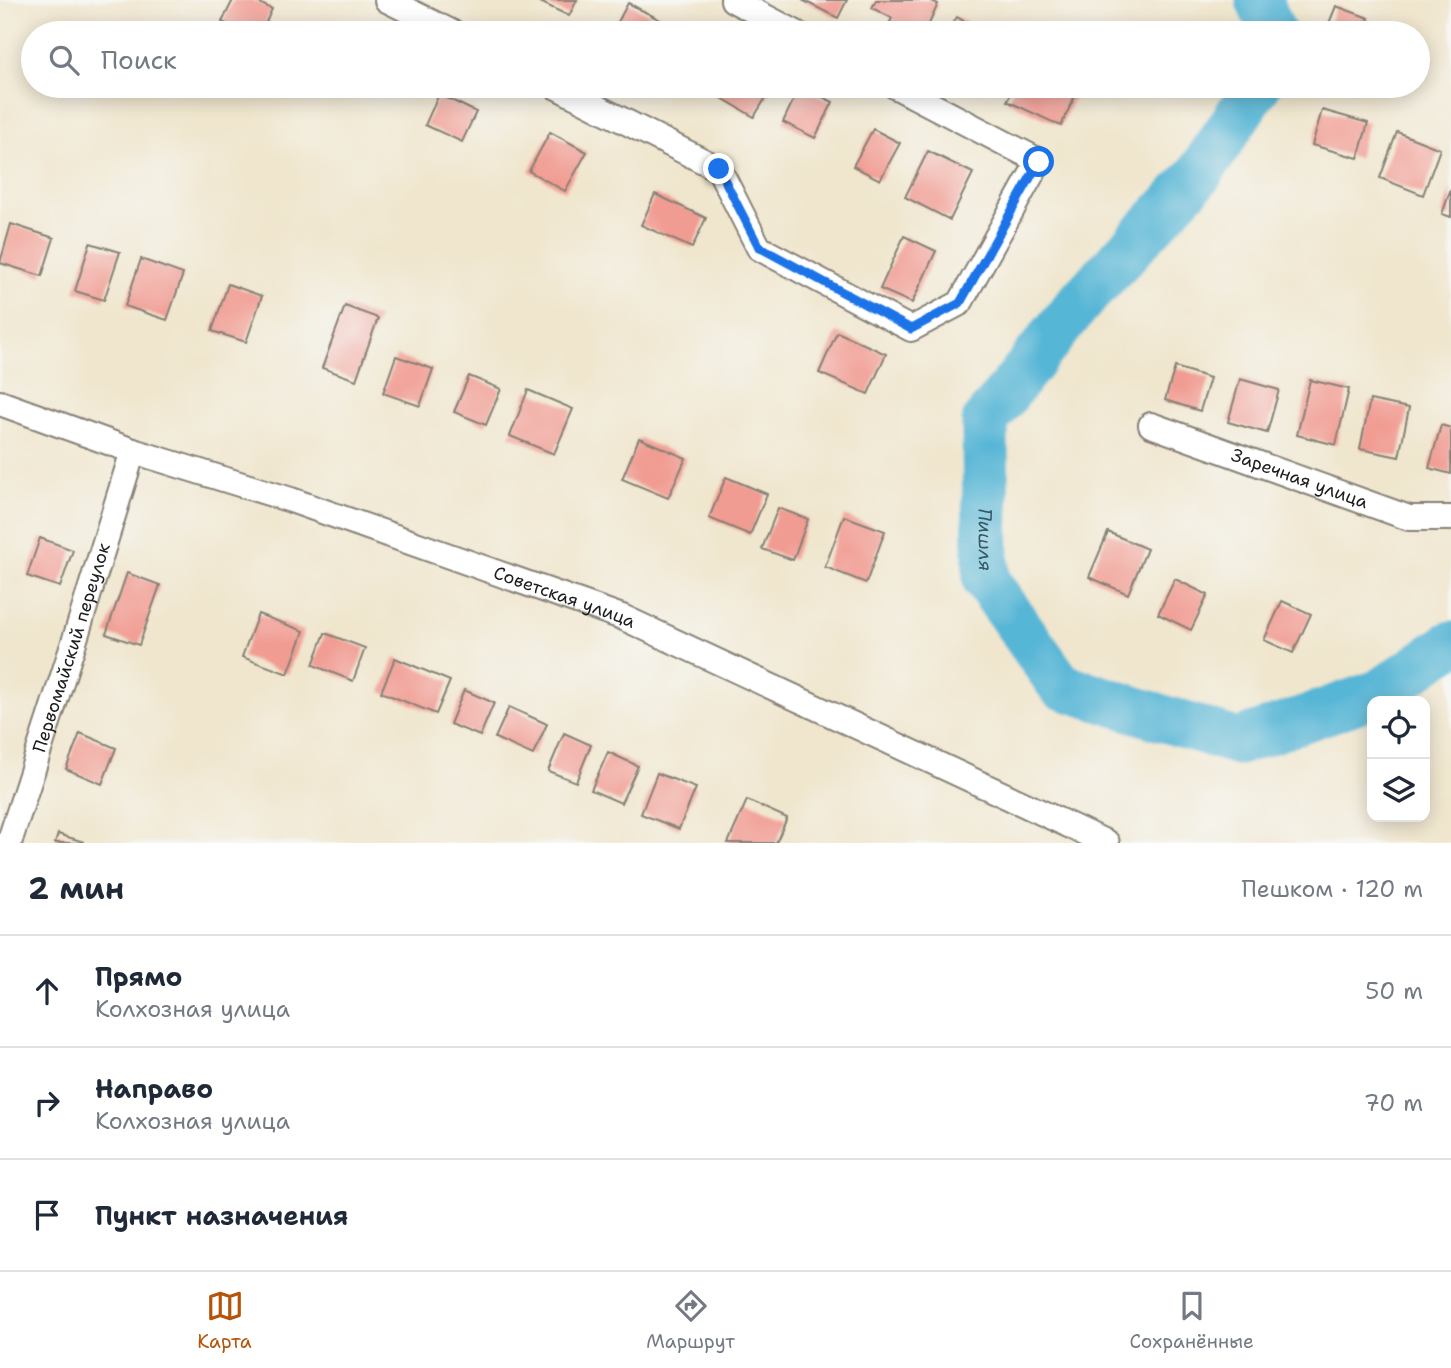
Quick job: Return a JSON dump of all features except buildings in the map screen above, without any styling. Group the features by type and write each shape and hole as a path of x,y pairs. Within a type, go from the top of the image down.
{"street":[{"path":"387,0 429,21"},
{"path":"733,0 773,21"},
{"path":"579,98 719,169 759,247 911,329 960,303 1039,162 918,98"},
{"name":"Советская улица","path":"0,403 133,451 290,500 622,617 1107,843"},
{"name":"Заречная улица","path":"1151,425 1409,518 1451,518"},
{"name":"Первомайский переулок","path":"9,843 133,451"}],"waterway":[{"name":"Пишля","path":"1259,0 1268,21"},
{"name":"Пишля","path":"1249,98 1198,176 1077,305 985,421 986,580 1061,686 1238,742 1381,692 1451,644"}],"route":[{"path":"719,169 759,247 911,329 960,303 1039,162"}]}
